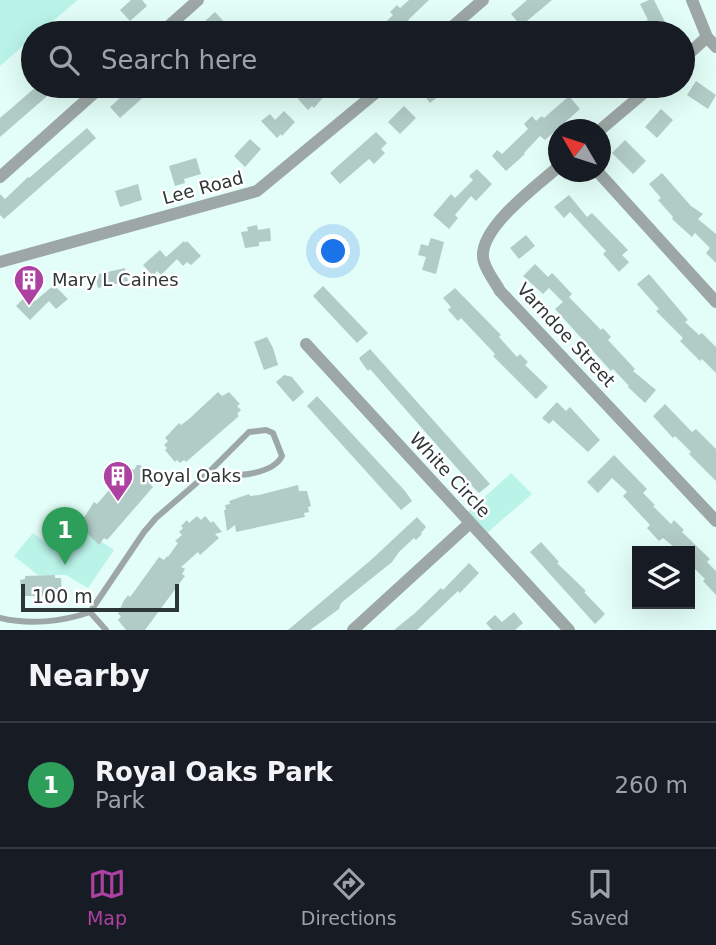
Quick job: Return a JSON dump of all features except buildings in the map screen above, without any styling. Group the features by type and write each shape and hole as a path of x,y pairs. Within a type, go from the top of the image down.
{"street":[{"path":"174,21 198,0"},
{"path":"458,21 483,0"},
{"path":"692,0 712,42 695,51"},
{"path":"0,177 89,98"},
{"name":"Lee Road","path":"0,262 257,191 369,98"},
{"path":"611,121 638,98"},
{"name":"Varndoe Street","path":"548,176 504,215 483,243 483,261 500,291 716,521"},
{"path":"607,182 716,302"},
{"name":"White Circle","path":"306,344 565,629"},
{"path":"353,630 470,523"}],"lane":[{"path":"0,618 36,622 63,620 90,612 156,518 207,474 249,432 266,429 273,433 282,456 279,463 267,470 224,477 207,474"},
{"path":"90,612 106,630"}],"green space":[{"path":"0,0 78,0 53,21 21,21 21,48 0,66"},
{"path":"511,473 532,494 487,533 468,512"},
{"path":"75,524 114,550 88,588 66,575 38,575 14,556 33,533 51,547"}],"place":[{"name":"Mary L Caines","path":"29,307"},
{"name":"Royal Oaks","path":"118,503"},
{"name":"Royal Oaks Park","path":"65,565"}]}
